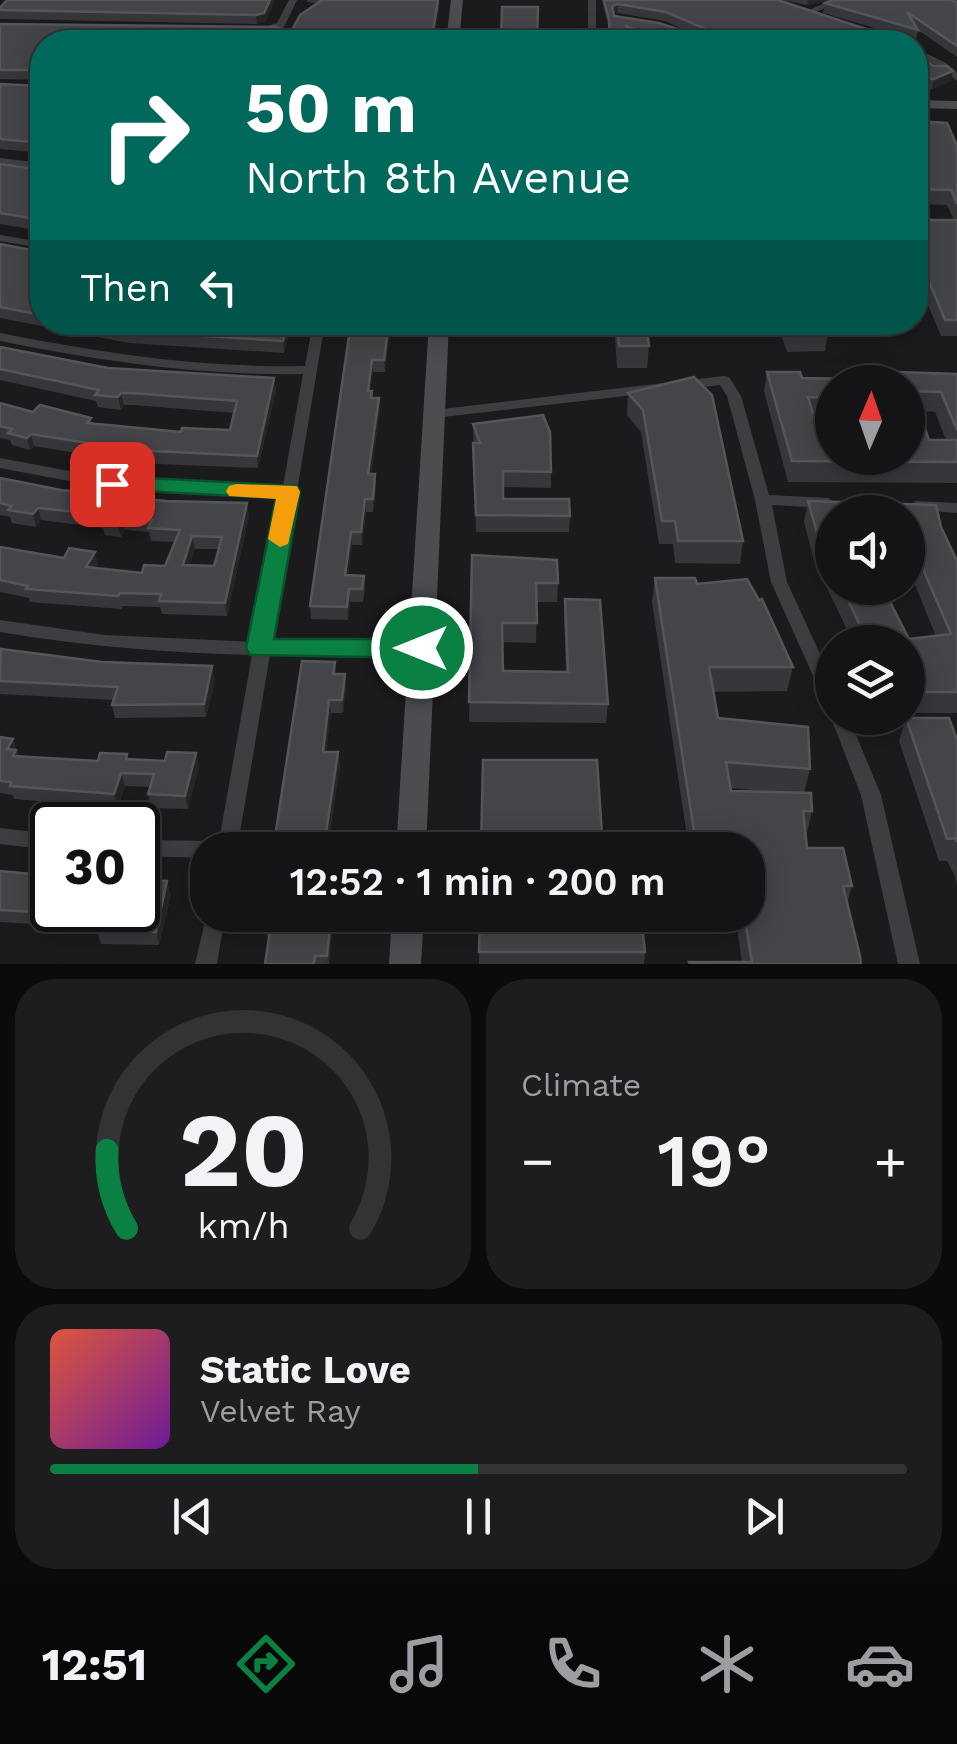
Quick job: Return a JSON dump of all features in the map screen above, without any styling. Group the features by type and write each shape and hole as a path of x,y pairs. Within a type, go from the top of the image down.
{"main road":[{"path":"454,30 457,0"},
{"path":"928,104 957,105"},
{"path":"412,832 437,335"},
{"path":"405,964 407,932"}],"street":[{"path":"256,30 282,24 293,0"},
{"path":"592,0 592,30"},
{"path":"806,14 840,0"},
{"path":"792,9 823,19"},
{"path":"928,57 957,78"},
{"path":"0,161 30,165"},
{"path":"0,238 30,243"},
{"path":"230,832 318,335"},
{"path":"0,337 113,361 220,370 311,370"},
{"path":"434,414 724,380 734,396 763,500 779,582 815,661"},
{"path":"0,463 112,484 289,492"},
{"path":"763,500 815,502"},
{"path":"925,507 957,508"},
{"path":"0,626 98,642 422,648"},
{"path":"847,735 871,796 909,964"},
{"path":"0,836 30,839"},
{"path":"160,848 190,849"},
{"path":"206,964 212,932"}],"building":[{"path":"7,0 270,0 264,13 256,15 0,10"},
{"path":"322,0 438,0 433,30 292,30 300,15"},
{"path":"604,0 778,0 869,30 708,30 666,12 618,4 612,6 614,16 681,30 637,30 626,26 626,30 609,30"},
{"path":"957,2 957,46 907,12 918,30 825,3"},
{"path":"502,7 538,7 537,30 501,30"},
{"path":"0,24 285,30 30,30 30,70 0,70"},
{"path":"928,63 953,71 928,79"},
{"path":"0,84 30,86 30,142 0,139"},
{"path":"928,122 947,123 957,146 957,204 951,190 928,189"},
{"path":"0,164 30,168 30,218 0,213"},
{"path":"928,216 930,220 957,220 957,320 945,320 928,279"},
{"path":"0,244 30,250 30,313 0,307"},
{"path":"189,335 284,335 283,341"},
{"path":"349,335 387,335 384,360 372,360 368,391 372,391 371,398 379,398 368,474 375,474 373,499 365,499 361,532 351,532 345,575 364,576 362,589 349,589 347,607 310,606"},
{"path":"618,335 648,335 649,346 619,346"},
{"path":"0,347 108,368 274,378 257,456 132,450 8,433 12,429 0,426 0,403 33,412 40,405 91,418 87,423 181,432 182,428 230,430 237,401 131,393 118,397 95,395 99,390 0,369"},
{"path":"767,372 800,372 802,378 815,378 815,397 808,397 815,420 815,461 792,461"},
{"path":"925,373 957,374 957,430 941,392 925,391"},
{"path":"694,377 712,395 743,541 678,541 675,521 662,521 643,410 628,393"},
{"path":"543,415 550,432 551,472 503,471 503,499 569,499 570,516 476,515 473,443 480,443 473,424"},
{"path":"925,428 929,440 957,440 957,462 925,462"},
{"path":"0,478 61,490 166,501 247,503 225,603 159,601 161,594 118,596 26,589 28,586 0,580 0,547 64,558 69,548 95,552 86,567 142,573 144,565 165,566 180,530 148,528 152,520 122,517 118,524 102,522 106,515 38,508 33,514 8,510 12,506 0,503","holes":["192,536 222,537 214,566 183,565"]},
{"path":"808,501 815,501 815,526"},
{"path":"925,505 936,505 941,527 957,561 957,692 925,692 925,637 951,634 925,574"},
{"path":"472,555 557,560 558,583 536,583 537,623 502,623 503,671 568,672 565,599 600,600 608,704 469,702"},
{"path":"655,578 695,578 697,584 747,579 762,599 793,667 709,667 718,718 808,727 810,769 726,762 731,791 811,793 812,811 803,811 807,848 843,848 852,886 843,886 861,964 690,964 752,962 747,932 765,932 765,832 694,832"},
{"path":"850,605 892,605 902,625 860,625"},
{"path":"1,649 102,662 212,666 204,704 112,705 118,687 0,681"},
{"path":"302,661 335,662 333,674 345,674 342,700 329,700 323,752 338,752 326,832 276,832"},
{"path":"925,718 949,718 957,740 957,842 955,838 947,839 912,735 925,735"},
{"path":"0,737 13,739 7,749 16,750 13,756 98,761 100,753 165,761 167,752 196,753 185,796 148,794 154,774 121,773 114,794 10,786 11,782 0,781"},
{"path":"483,760 597,760 602,832 481,832"},
{"path":"0,871 30,874 30,912 0,910"},
{"path":"160,881 167,881 160,913"},
{"path":"270,932 330,932 327,956 315,956 314,964 265,964"},
{"path":"480,932 643,932 645,952 479,952"}],"slow traffic":[{"path":"237,491 289,492 280,539"}],"route":[{"path":"112,484 289,492 260,648 422,648"}]}
